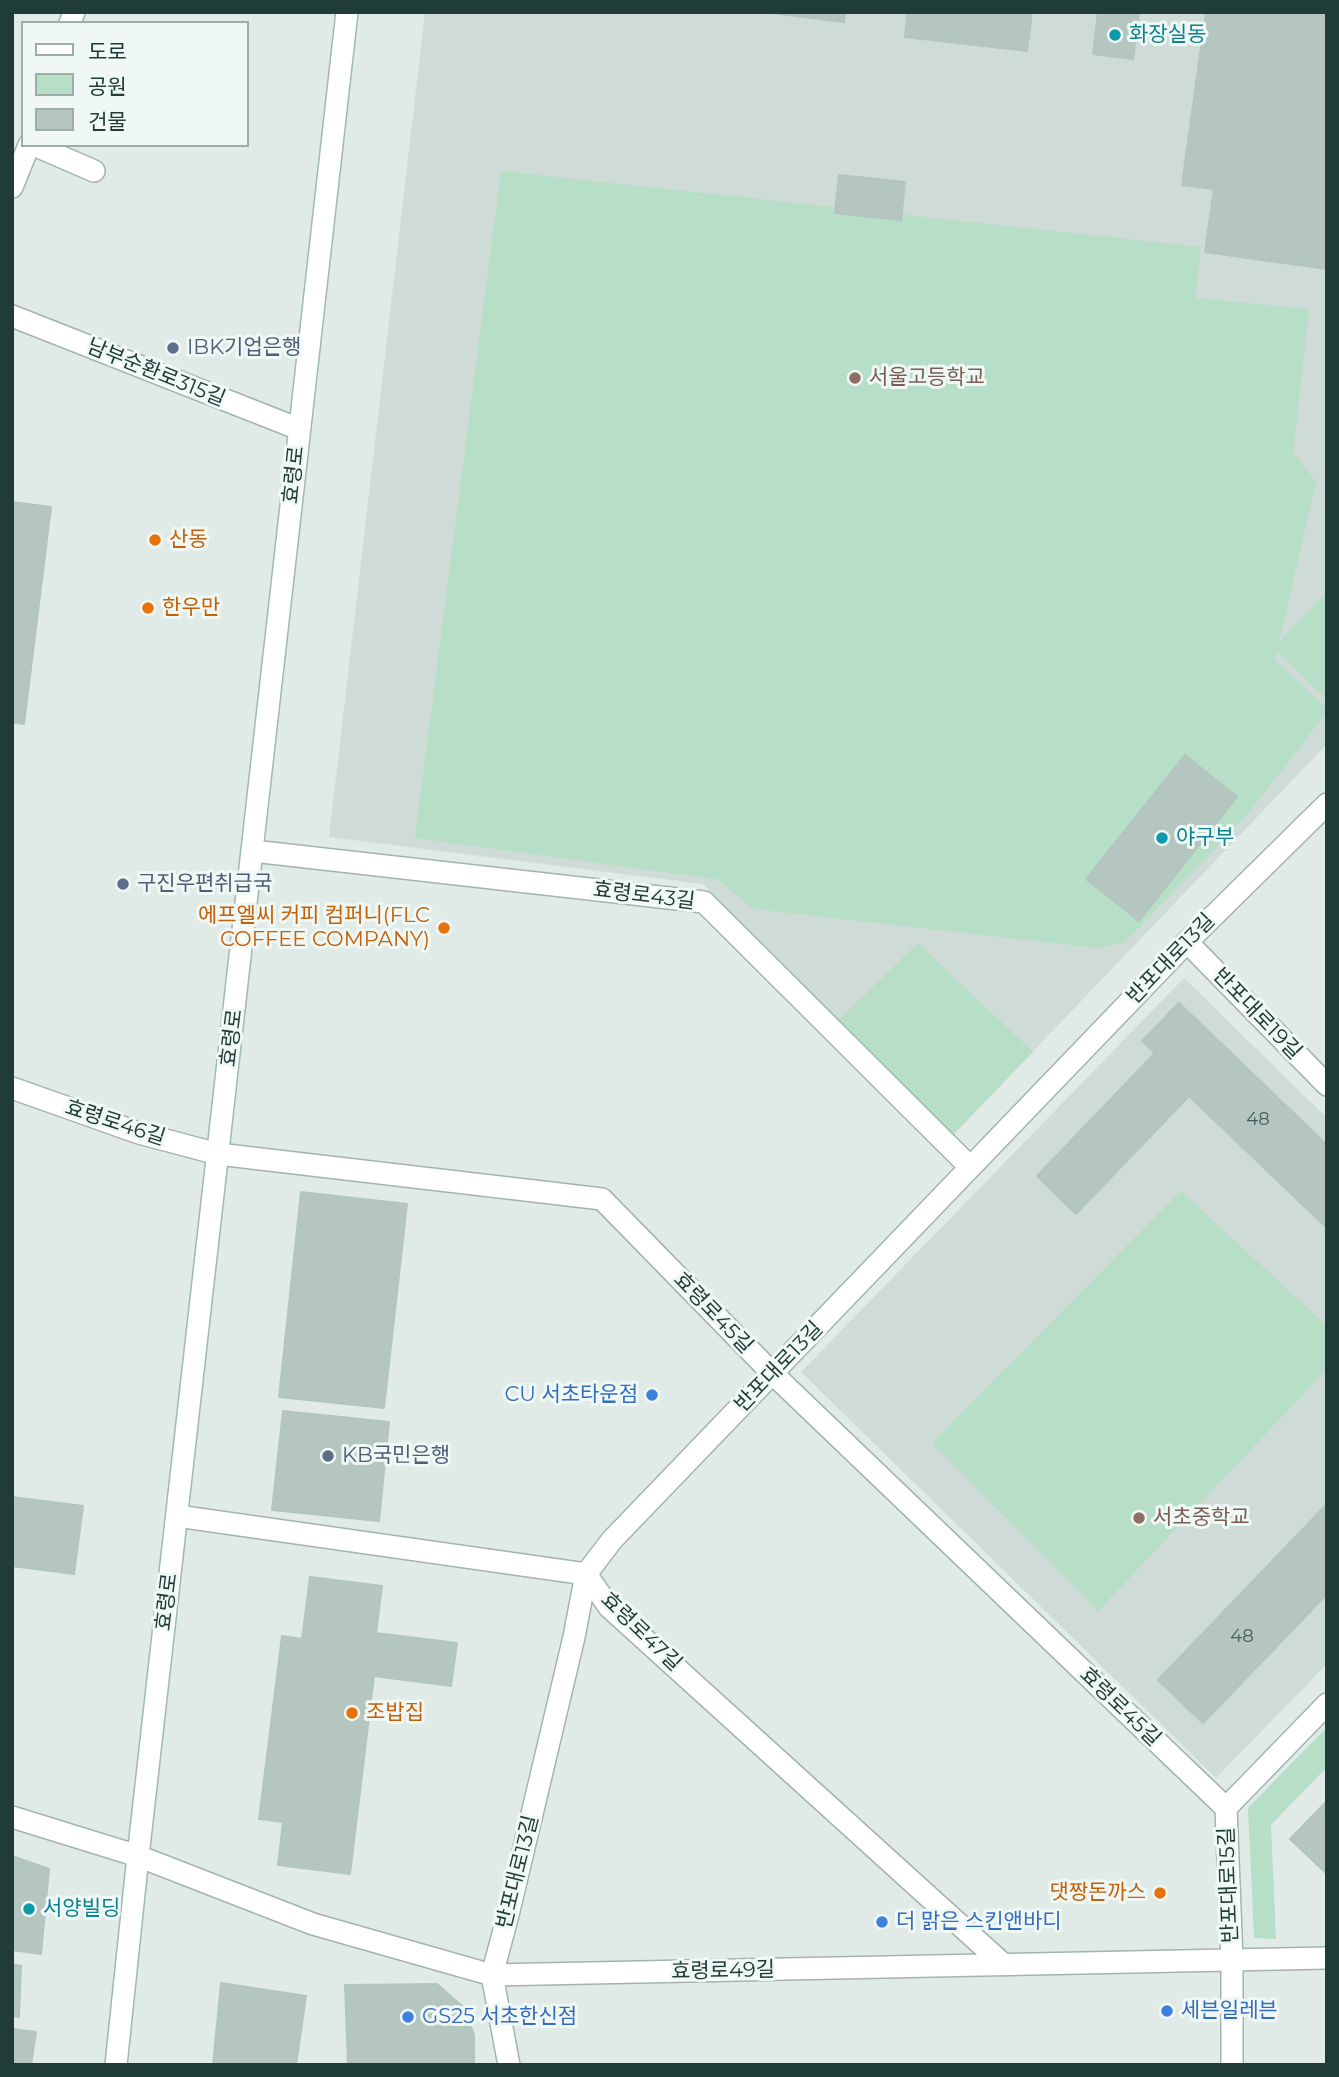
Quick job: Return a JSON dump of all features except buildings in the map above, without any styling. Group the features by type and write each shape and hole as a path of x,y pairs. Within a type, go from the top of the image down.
{"street":[{"name":"효령로","path":"116,2065 347,12"},
{"path":"12,187 31,147"},
{"path":"37,147 94,171"},
{"name":"남부순환로315길","path":"12,316 299,429"},
{"name":"반포대로13길","path":"509,2065 492,1975 565,1677 586,1574 612,1540 1186,942 1327,804"},
{"name":"효령로43길","path":"253,851 704,902 970,1167"},
{"name":"반포대로19길","path":"1186,942 1327,1085"},
{"name":"효령로46길","path":"12,1088 139,1133 218,1154"},
{"name":"효령로45길","path":"218,1154 602,1199 773,1374 1226,1808"},
{"name":"효령로47길","path":"177,1516 586,1574 609,1607 1004,1965"},
{"name":"반포대로15길","path":"1232,2065 1232,1960 1226,1808 1327,1704"},
{"name":"효령로49길","path":"12,1817 138,1856 313,1924 492,1975 1327,1958"}],"shaded area":[{"name":"서울고등학교","path":"425,12 1327,12 1327,744 953,1135 703,884 329,837"},
{"name":"서초중학교","path":"1184,978 1327,1118 1327,1664 1216,1778 801,1372"}],"green space":[{"name":"서울고등학교","path":"501,171 1201,247 1195,298 1309,309 1293,452 1316,482 1279,642 1327,592 1327,699 1277,652 1275,659 1327,709 1327,712 1246,816 1125,942 1098,948 754,909 717,879 415,838"},
{"path":"918,943 1033,1052 953,1135 839,1020"},
{"path":"1181,1191 1327,1326 1327,1369 1098,1611 932,1443"},
{"path":"1327,1727 1327,1767 1271,1825 1276,1939 1254,1938 1248,1808"}],"place":[{"name":"화장실동","path":"1115,35"},
{"name":"IBK기업은행","path":"173,348"},
{"name":"서울고등학교","path":"855,378"},
{"name":"산동","path":"155,540"},
{"name":"한우만","path":"148,608"},
{"name":"야구부","path":"1162,838"},
{"name":"구진우편취급국","path":"123,884"},
{"name":"에프엘씨 커피 컴퍼니(FLC COFFEE COMPANY)","path":"444,928"},
{"name":"CU 서초타운점","path":"652,1395"},
{"name":"KB국민은행","path":"328,1456"},
{"name":"서초중학교","path":"1139,1518"},
{"name":"조밥집","path":"352,1713"},
{"name":"댓짱돈까스","path":"1160,1893"},
{"name":"서양빌딩","path":"29,1909"},
{"name":"더 맑은 스킨앤바디","path":"882,1922"},
{"name":"세븐일레븐","path":"1167,2011"},
{"name":"GS25 서초한신점","path":"408,2017"}]}
